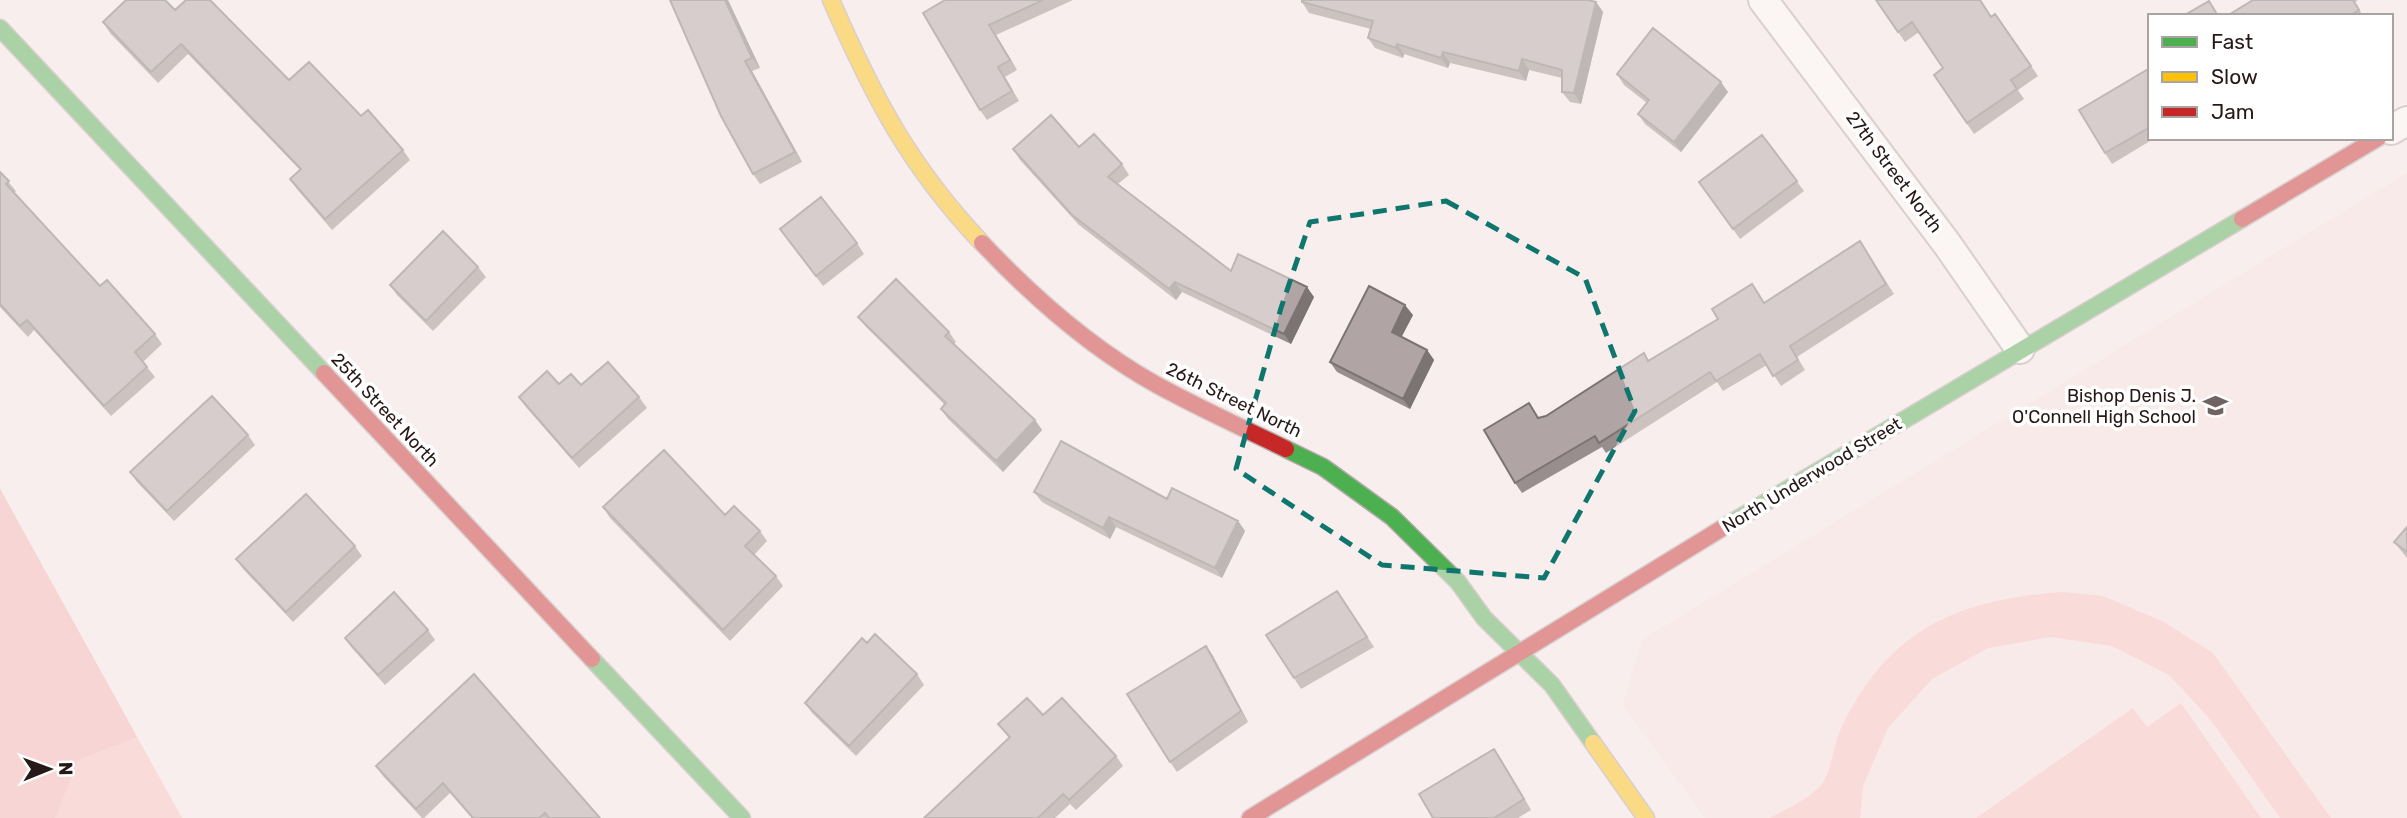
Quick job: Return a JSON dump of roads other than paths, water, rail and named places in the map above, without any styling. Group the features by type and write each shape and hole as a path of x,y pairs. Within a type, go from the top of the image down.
{"street":[{"name":"26th Street North","path":"831,0 866,80 898,139 953,214 1014,277 1079,331 1155,384 1301,454 1370,499 1451,574 1483,618 1552,685 1646,818"},
{"name":"27th Street North","path":"1763,0 1908,190 2020,349"},
{"name":"25th Street North","path":"0,28 742,818"},
{"name":"North Underwood Street","path":"1250,818 1518,651 2020,349 2099,305 2375,140"}],"place":[{"name":"Bishop Denis J. O'Connell High School","path":"2216,406"}]}
